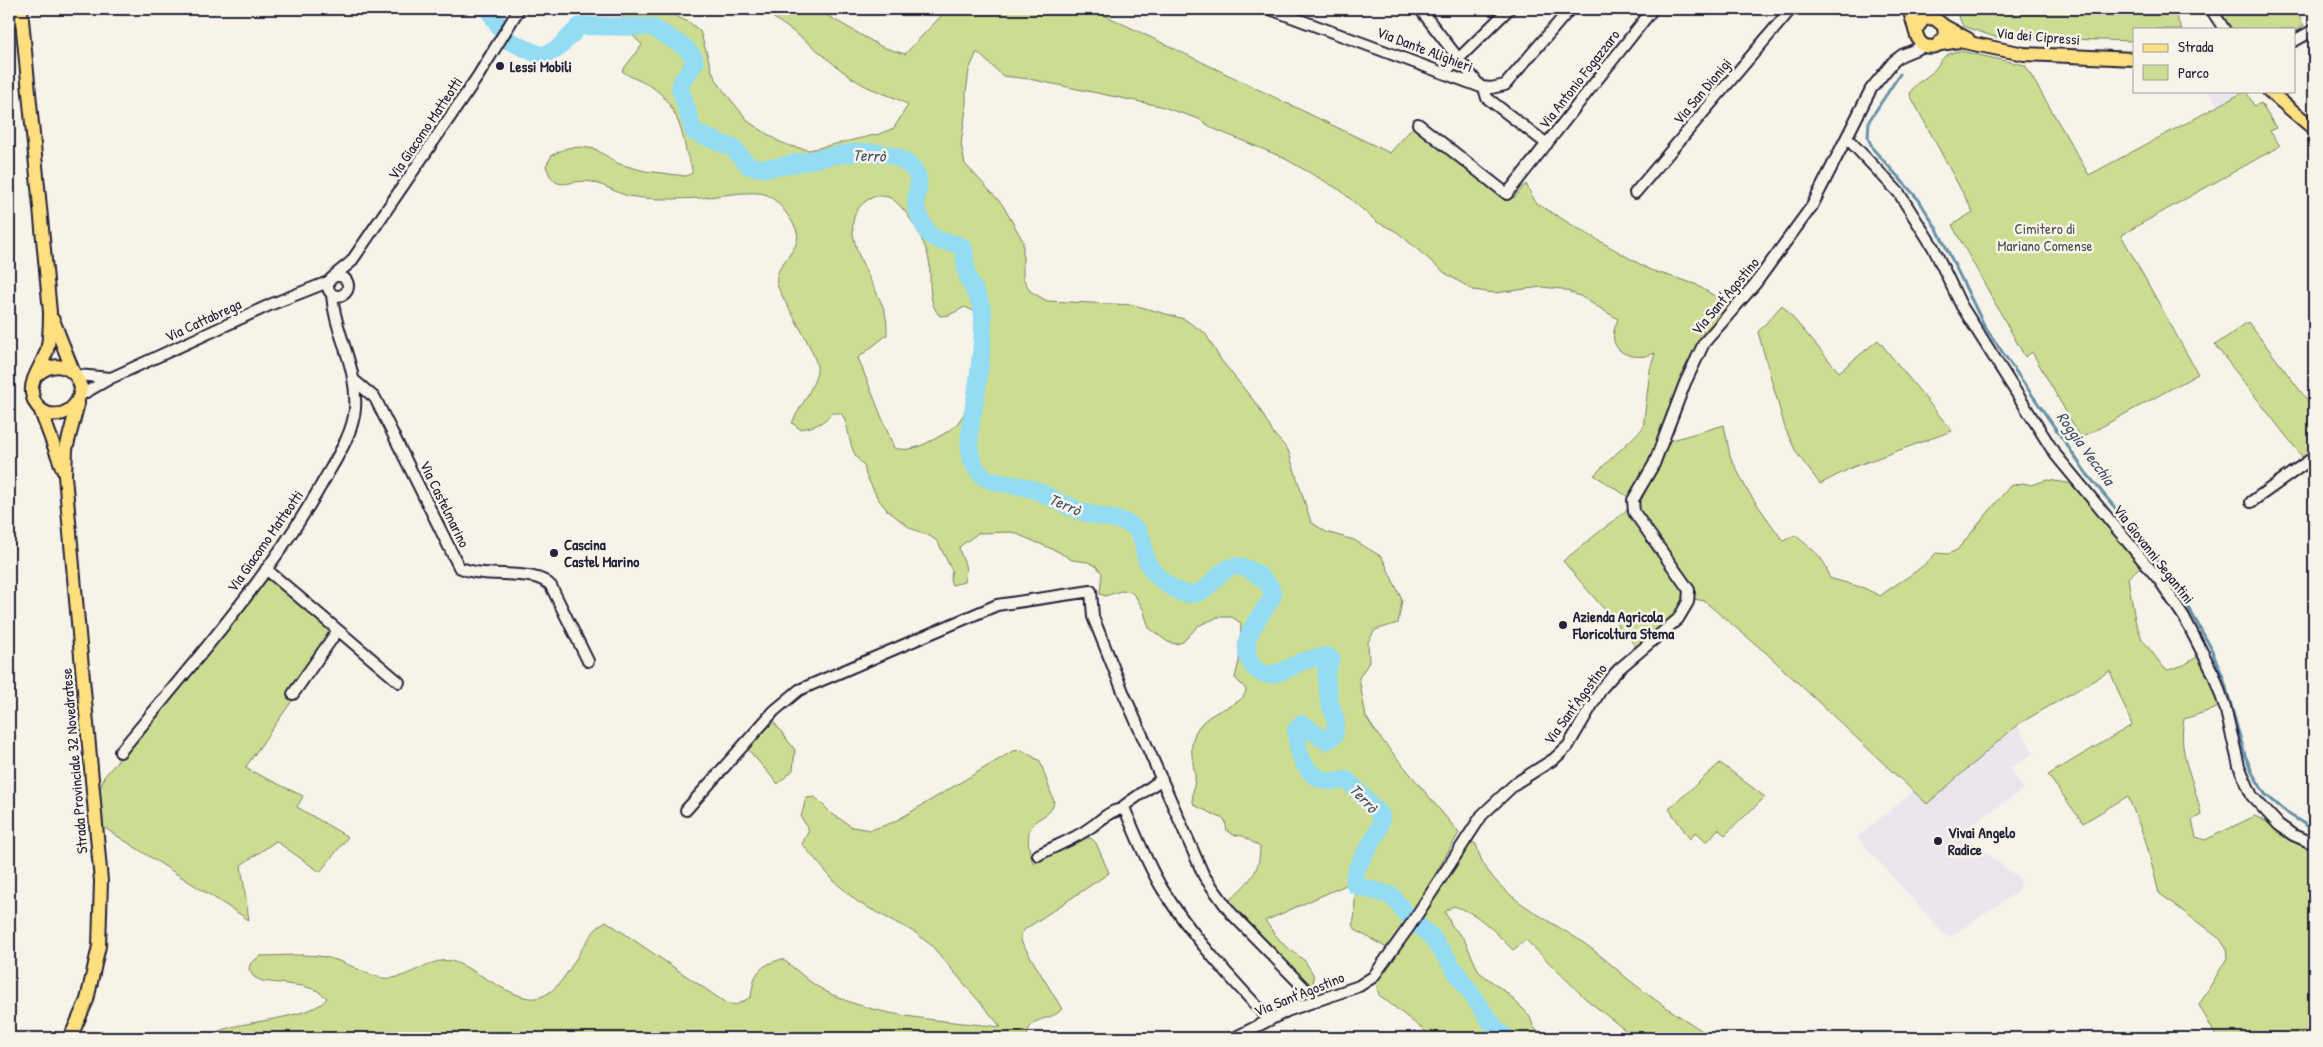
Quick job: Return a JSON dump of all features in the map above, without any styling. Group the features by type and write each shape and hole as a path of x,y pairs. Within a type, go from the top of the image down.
{"main road":[{"path":"21,9 50,312 47,348 32,389 32,396 40,409 46,413 60,415 73,408 79,399 81,387 57,334 50,312"},
{"path":"1908,9 1915,20 1916,32 1924,46 1932,47 1941,44 1945,37 1944,26 1937,19 1930,18 1921,21 1916,32"},
{"path":"1919,9 1930,18"},
{"name":"Via dei Cipressi","path":"1944,26 1972,40 2016,49 2133,54"},
{"name":"Via dei Cipressi","path":"1941,44 1958,41 2024,54 2133,60"},
{"path":"2271,92 2314,129"},
{"path":"2279,92 2304,114 2314,129"},
{"path":"37,375 45,368 55,365 65,367 75,373"},
{"name":"Strada Provinciale 32 Novedratese","path":"70,1038 87,1000 99,946 101,881 65,476 66,449 79,399"},
{"name":"Strada Provinciale 32 Novedratese","path":"40,409 65,476"}],"street":[{"name":"Via Giacomo Matteotti","path":"120,752 266,569 302,517 338,456 355,411 354,381 338,318 334,288 478,76 520,9"},
{"name":"Via Dante Alighieri","path":"1270,9 1282,11 1483,87"},
{"name":"Via Antonio Fogazzaro","path":"1420,9 1458,59 1483,87 1486,98 1547,144"},
{"path":"1445,72 1509,9"},
{"path":"1483,87 1505,85 1570,9"},
{"name":"Via Antonio Fogazzaro","path":"1418,124 1507,194 1653,9"},
{"name":"Via San Dionigi","path":"1635,192 1791,9"},
{"path":"2211,9 2224,26"},
{"path":"2296,40 2314,30"},
{"path":"1902,55 1916,32"},
{"path":"1902,55 1924,46"},
{"name":"Via Sant'Agostino","path":"1234,1038 1270,1020 1359,986 1373,977 1410,927 1482,815 1516,783 1554,759 1568,746 1602,688 1619,669 1678,619 1688,602 1689,590 1634,512 1633,500 1654,464 1685,383 1704,342 1755,284 1796,230 1817,199 1871,89 1884,72 1902,55"},
{"name":"Via Giovanni Segantini","path":"1847,138 1899,193 1933,247 1961,304 2055,454 2160,581 2184,617 2214,675 2225,707 2239,766 2252,796 2279,825 2293,835 2314,844"},
{"name":"Via Giacomo Matteotti","path":"334,288 348,290 347,280 351,262"},
{"path":"334,288 342,276 347,280"},
{"name":"Via Cattabrega","path":"79,399 111,378 272,304 308,290 334,288"},
{"name":"Via Cattabrega","path":"75,373 111,378"},
{"name":"Via Castelmarino","path":"354,381 375,398 459,567 478,574 536,578 547,582 588,661"},
{"path":"2252,502 2314,457"},
{"path":"266,569 399,682"},
{"path":"686,810 774,711 799,690 997,604 1091,591 1093,617 1124,694 1204,876 1231,913 1316,1001"},
{"path":"293,694 338,630"},
{"path":"1162,779 1127,802 1125,810 1146,859 1163,890 1192,930 1270,1020"},
{"path":"1038,854 1088,829 1114,811 1120,808 1125,810"}],"shaded area":[{"path":"2209,92 2237,92 2239,95 2217,106"},
{"path":"2017,725 2034,753 2010,768 2024,789 1961,833 2019,878 2021,883 2016,893 1950,937 1945,935 1857,837 1914,791 1928,803"}],"green space":[{"path":"633,9 666,11 690,23 700,31 713,74 723,90 749,122 778,141 809,150 879,134 894,128 908,105 852,78 762,9 816,9 882,47 905,54 943,14 938,9 1092,9 1390,153 1413,127 1506,198 1515,197 1526,184 1536,203 1572,225 1650,270 1695,284 1731,306 1704,337 1650,462 1630,498 1594,475 1643,428 1650,370 1655,353 1634,356 1621,351 1616,346 1614,339 1614,330 1618,319 1580,296 1562,289 1542,287 1495,293 1473,290 1445,273 1397,232 1377,222 1340,190 1282,157 1214,129 1199,119 1160,106 1029,79 1003,76 977,52 969,70 966,93 966,109 961,144 965,164 1002,204 1023,241 1023,278 1030,291 1047,301 1134,305 1184,319 1205,333 1221,360 1258,406 1273,433 1288,450 1311,522 1326,532 1354,540 1382,557 1402,600 1398,623 1375,630 1368,642 1369,662 1359,678 1366,717 1378,735 1459,833 1418,904 1387,948 1357,931 1352,925 1356,894 1348,884 1265,921 1282,943 1305,961 1313,974 1314,989 1303,994 1228,902 1255,872 1258,865 1260,847 1243,836 1233,835 1227,831 1225,820 1194,805 1195,774 1192,748 1193,739 1198,728 1205,720 1239,701 1244,696 1246,689 1235,678 1239,661 1241,623 1232,617 1218,617 1198,626 1183,642 1176,644 1168,642 1149,628 1143,609 1131,592 1121,591 1105,596 1100,594 1102,573 1096,566 1088,562 1072,560 1059,552 1012,532 978,533 959,547 965,567 964,582 952,585 950,579 952,571 938,542 930,536 910,528 887,510 878,499 866,475 864,465 854,453 847,426 841,413 832,413 822,422 805,428 800,429 792,423 813,385 817,365 814,355 778,287 778,272 796,244 798,237 794,225 780,205 771,197 761,193 651,199 624,195 592,182 584,181 564,184 554,181 546,166 552,155 567,148 582,147 595,149 619,164 645,171 686,176 692,173 682,133 671,107 652,87 622,71 642,45 620,22 626,12","holes":["876,196 888,197 895,201 914,224 924,244 929,260 931,297 940,316 949,315 965,307 976,312 972,389 962,417 946,433 909,449 894,448 858,358 887,335 884,309 856,248 853,232 854,217 861,205"]},
{"path":"1951,9 2172,9 2182,28 2133,28 2133,41 1995,37 1963,26 1959,17"},
{"path":"2216,9 2296,9 2304,26 2296,31 2296,28 2232,28"},
{"name":"Cimitero di Mariano Comense","path":"1960,51 2025,65 2089,175 2244,92 2247,92 2254,106 2261,103 2276,128 2270,131 2280,146 2121,235 2198,374 2081,438 2032,352 2025,357 1952,225 1973,212 1910,95 1915,85 1933,71 1944,57 1953,52"},
{"path":"1782,305 1839,372 1878,340 1952,431 1853,467 1820,484 1796,452 1785,428 1758,332"},
{"path":"2248,322 2314,409 2314,452 2304,459 2215,345"},
{"path":"1724,425 1730,456 1747,490 1783,541 1795,535 1821,559 1828,571 1829,578 1864,588 1880,596 1916,571 1936,553 1948,554 1957,550 2010,486 2023,483 2031,485 2047,480 2068,483 2077,489 2142,565 2128,578 2135,620 2142,639 2164,668 2168,670 2184,665 2200,655 2220,707 2184,719 2182,732 2185,756 2201,815 2192,820 2196,837 2205,840 2255,816 2314,847 2314,1038 2217,1038 2199,1005 2227,958 2226,948 2220,939 2159,893 2146,842 2128,796 2083,823 2048,775 2132,725 2110,671 2017,725 1927,804 1765,652 1704,601 1694,599 1693,587 1638,507 1669,441"},
{"path":"1628,509 1683,591 1684,600 1667,623 1637,648 1563,561"},
{"path":"263,581 272,581 338,635 245,768 303,796 297,807 348,837 320,872 276,841 241,865 249,920 100,825 97,797 104,777 171,698"},
{"path":"770,717 795,750 793,770 778,784 745,746"},
{"path":"1022,750 1040,761 1054,802 1049,812 1035,822 1030,831 1029,848 1034,864 1086,838 1091,838 1096,843 1109,873 1024,930 1021,935 1021,941 1062,1009 1052,1016 1031,1025 1027,1038 203,1038 228,1028 298,1014 321,1004 327,998 316,990 303,986 262,981 254,977 249,970 250,964 260,956 318,956 342,962 371,975 383,978 401,976 434,962 452,961 515,994 538,998 550,992 561,982 587,941 596,929 606,921 726,1003 736,1005 751,997 756,976 762,968 782,959 815,985 835,996 857,1004 905,1016 1001,1027 932,946 916,933 859,903 834,881 802,844 809,830 801,817 806,798 815,797 831,813 852,827 871,830 894,822 1013,751"},
{"path":"1720,763 1765,797 1725,835 1718,829 1707,842 1696,832 1690,839 1669,809"},
{"path":"1470,841 1476,844 1483,862 1493,878 1524,905 1577,938 1662,1005 1713,1038 1635,1038 1586,999 1526,940 1513,950 1478,918 1453,906 1445,912 1452,926 1464,939 1479,972 1507,993 1529,1015 1534,1028 1547,1038 1434,1038 1379,995 1375,980"}],"waterway":[{"name":"Terrò","path":"488,9 509,41 542,56 557,49 580,26 652,27 686,48 694,58 695,63 682,81 680,88 694,132 733,148 749,166 760,168 783,166 840,154 860,152 879,153 895,157 914,170 918,180 917,211 923,224 934,238 964,248 967,274 982,309 981,355 969,440 973,463 979,472 988,479 1032,489 1080,511 1127,523 1140,535 1147,561 1153,571 1158,577 1181,593 1197,593 1205,589 1226,569 1235,566 1245,568 1265,581 1271,588 1273,595 1252,628 1249,637 1247,646 1252,665 1260,672 1272,674 1300,662 1327,656 1331,659 1326,672 1329,701 1336,720 1334,736 1327,741 1301,724 1296,730 1300,754 1312,774 1327,781 1347,780 1381,815 1377,833 1357,868 1355,885 1392,896 1407,915 1432,937 1495,1028 1506,1038"},
{"name":"Roggia Vecchia","path":"1900,74 1869,121 1868,138 1873,149 1919,200 1939,233 1985,327 2087,474 2155,556 2182,596 2210,646 2223,677 2245,755 2253,774 2265,794 2290,815 2314,830"}],"place":[{"name":"Lessi Mobili","path":"500,66"},
{"name":"Cascina Castel Marino","path":"554,553"},
{"name":"Azienda Agricola Floricoltura Stema","path":"1563,625"},
{"name":"Vivai Angelo Radice","path":"1938,841"}]}
